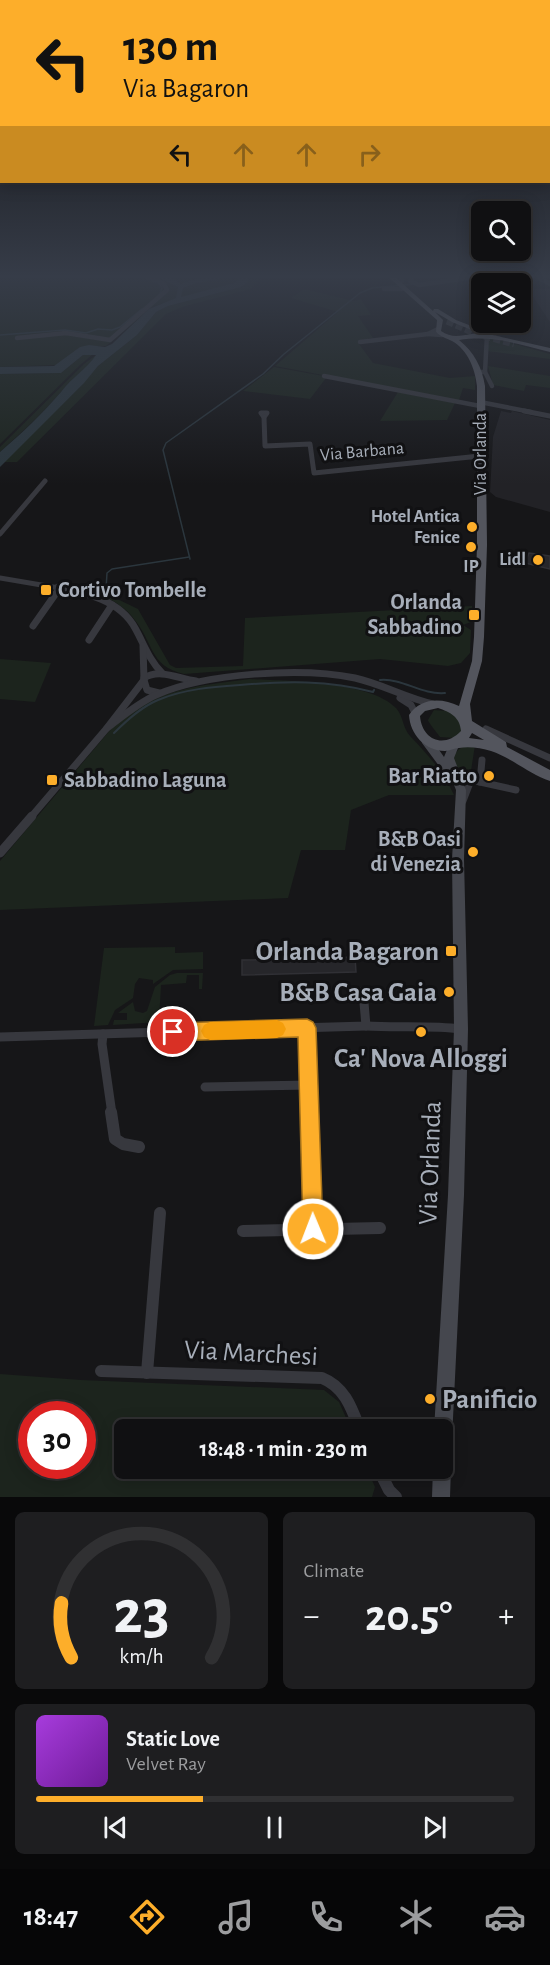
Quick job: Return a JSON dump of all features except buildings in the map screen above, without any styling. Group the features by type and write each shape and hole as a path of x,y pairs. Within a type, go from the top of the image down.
{"main road":[{"path":"468,345 483,370"},
{"path":"527,345 550,350"},
{"path":"528,345 550,350"},
{"name":"Via Orlanda","path":"466,723 464,704 477,661 479,625 482,545 480,404 483,370"},
{"name":"Via Orlanda","path":"439,705 458,697 473,673"},
{"path":"439,705 457,711 466,723 548,773 511,755 476,742 440,745 425,740 416,730 416,715 425,707 439,705"},
{"path":"455,743 465,736 466,723"},
{"name":"Via Orlanda","path":"425,740 450,772 461,801"},
{"name":"Via Orlanda","path":"444,1419 456,1195 461,1029 458,859 461,801 449,758 455,743"},
{"path":"441,1497 442,1479"}],"street":[{"path":"486,345 483,370 492,386"},
{"path":"324,376 550,416"},
{"name":"Via Barbana","path":"264,417 265,446 310,444 314,473 480,455"},
{"path":"0,534 45,481"},
{"path":"0,578 94,597 112,605 129,619 150,660 162,673 174,678 207,681"},
{"path":"33,626 59,589"},
{"path":"89,640 112,605"},
{"path":"143,646 144,679 147,690 159,693"},
{"path":"107,728 137,705 159,693 207,681 307,672 344,676 439,705"},
{"path":"0,852 107,728 144,679 150,674 162,673"},
{"path":"171,690 176,684 174,678"},
{"path":"375,684 408,703 416,715"},
{"path":"486,729 550,758"},
{"path":"480,782 482,760"},
{"path":"455,773 471,780 516,790"},
{"path":"461,801 471,780"},
{"path":"363,991 366,1026"},
{"path":"0,1037 366,1026 384,1028 434,1026 461,1029"},
{"path":"307,1028 313,1229"},
{"path":"103,1034 102,1044 115,1139 123,1144 139,1147"},
{"path":"205,1087 310,1085"},
{"path":"147,1373 160,1213"},
{"path":"243,1231 380,1228"},
{"name":"Via Marchesi","path":"101,1371 328,1380 340,1389 355,1419"},
{"path":"382,1479 389,1495"}],"shaded area":[{"path":"0,345 107,345 80,347 58,365 0,367"},
{"path":"89,345 105,347 125,345 98,366 0,467 0,452 24,431 96,355 83,355 61,373 0,374 0,367 54,366 80,347"},
{"path":"125,345 135,345 17,462 2,462 78,389 98,366"},
{"path":"300,345 360,345 373,363 450,378 475,376 475,390 463,388 459,400 454,400 275,366"},
{"path":"488,345 517,345 550,354 550,359 487,351"},
{"path":"93,354 0,444 0,374 61,373 83,355"},
{"path":"96,355 0,452 0,447 84,364"},
{"path":"488,366 550,376 550,388 526,385 524,391 493,385"},
{"path":"274,367 326,378 310,399 243,391"},
{"path":"398,392 455,403 447,420 380,421"},
{"path":"501,411 511,413 512,411 550,420 550,512 496,497 490,492 493,437"},
{"path":"109,595 138,609 170,665 176,668 243,666 245,618 472,606 471,622 463,625 471,630 470,653 461,663 448,666 380,659 184,674 164,665 158,659 134,619 124,608 104,596"},
{"path":"0,659 51,663 35,702 0,699"},
{"path":"250,679 328,684 368,692 384,699 399,711 407,733 440,771 454,795 389,795 351,810 345,850 301,850 288,898 0,910 0,861 116,723 148,702 180,690"},
{"path":"434,710 447,711 460,719 462,732 456,738 440,737 428,720"},
{"path":"475,745 470,777 460,774 453,759 456,752 461,748"},
{"path":"175,947 175,953 203,952 203,969 173,970 153,984 153,980 139,978 135,984 133,998 115,1010 108,1025 94,1026 104,948"},
{"path":"203,973 202,989 199,989 199,975 187,975 186,983 161,985 159,1022 113,1025 114,1020 127,1020 127,1013 118,1013 133,1002 135,1011 143,1013 147,1011 155,987 170,975"},
{"path":"0,1374 81,1380 324,1390 339,1402 347,1419 114,1419 114,1479 371,1479 375,1487 372,1497 0,1497"}],"waterway":[{"path":"190,559 163,450 166,443 263,374 295,345"},
{"path":"106,589 107,573 112,569 189,557"},
{"path":"106,589 106,594"},
{"path":"380,680 396,681 428,692 445,693"},
{"path":"114,733 146,706 168,696 198,689 290,682 323,683 373,692 374,690"}],"slow traffic":[{"path":"210,1031 277,1029"}],"place":[{"name":"Hotel Antica Fenice","path":"472,527"},
{"name":"IP","path":"471,547"},
{"name":"Lidl","path":"538,560"},
{"name":"Cortivo Tombelle","path":"46,590"},
{"name":"Orlanda Sabbadino","path":"474,615"},
{"name":"Bar Riatto","path":"489,776"},
{"name":"Sabbadino Laguna","path":"52,780"},
{"name":"B&B Oasi di Venezia","path":"473,852"},
{"name":"Orlanda Bagaron","path":"451,951"},
{"name":"B&B Casa Gaia","path":"449,992"},
{"name":"Ca' Nova Alloggi","path":"421,1032"},
{"name":"Panificio","path":"430,1399"}],"route":[{"path":"173,1032 307,1028 313,1229"}]}
